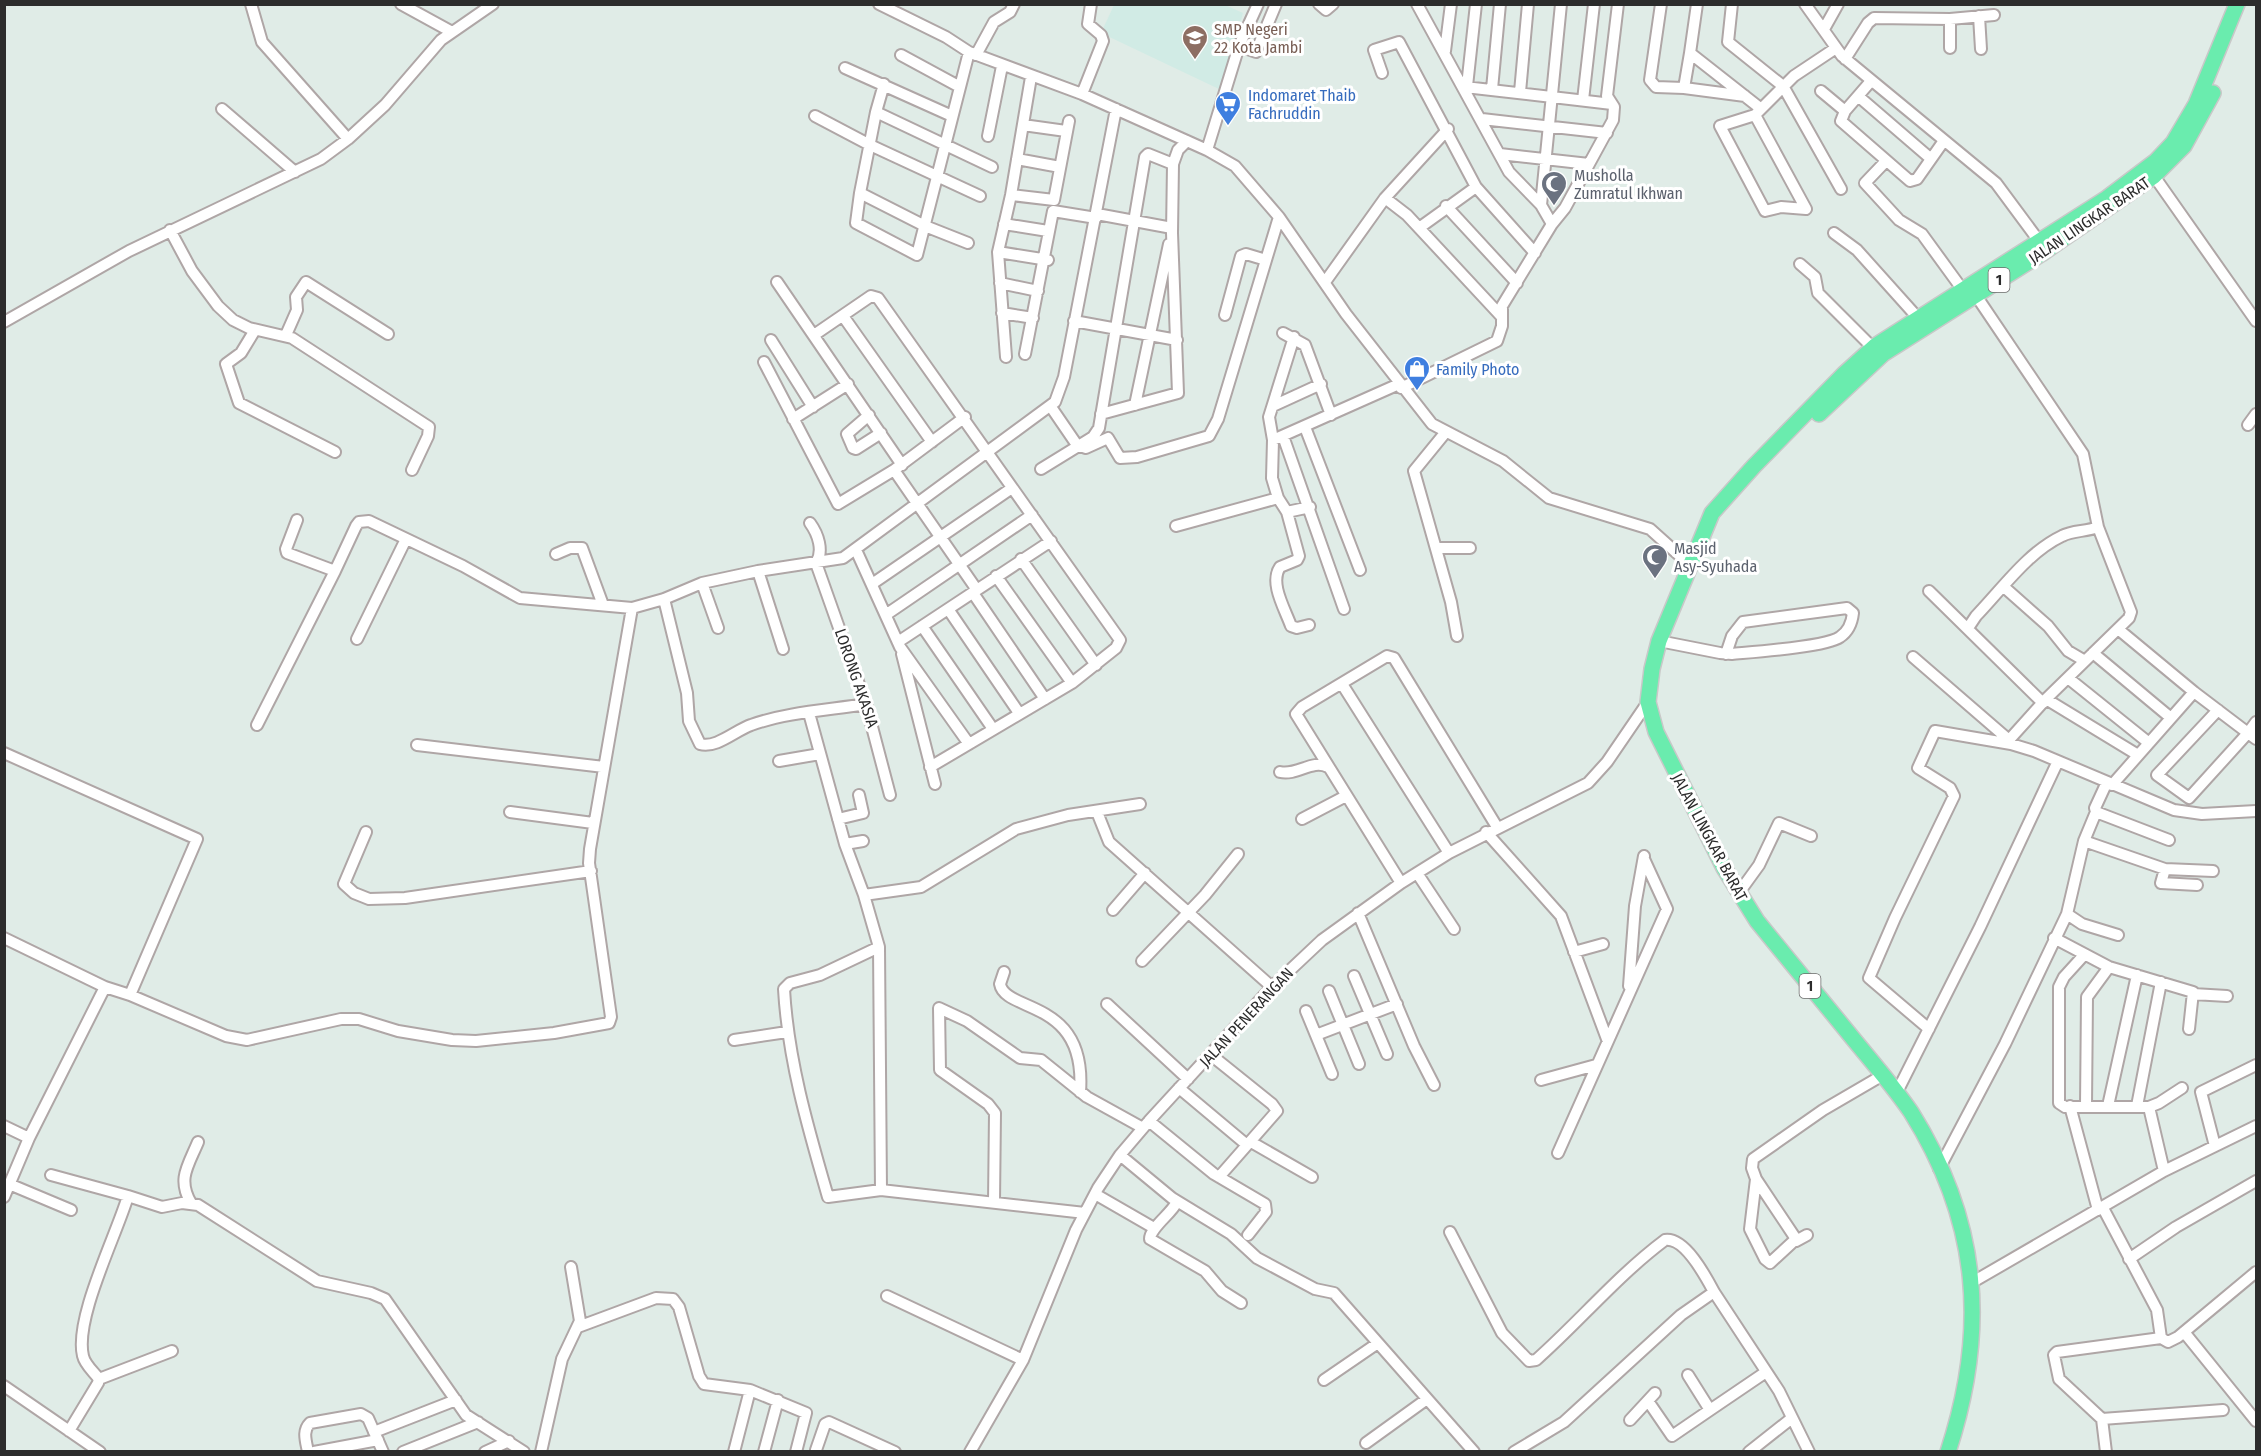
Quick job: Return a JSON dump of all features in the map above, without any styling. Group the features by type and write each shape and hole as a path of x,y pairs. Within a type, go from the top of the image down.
{"highway":[{"name":"JALAN LINGKAR BARAT","path":"2018,261 2040,241 2140,174 2173,143 2205,87 2237,4"},
{"name":"JALAN LINGKAR BARAT","path":"1706,526 1718,518 1869,365 1969,292 2154,176 2184,146 2199,122 2214,91 2247,4"},
{"name":"JALAN LINGKAR BARAT","path":"1948,1452 1967,1384 1973,1321 1971,1283 1964,1237 1940,1169 1921,1130 1897,1092 1757,921 1738,894 1663,748 1651,721 1648,702 1659,641 1712,513 1731,489 1844,374 1873,348 1918,318 1969,292"}],"street":[{"path":"251,4 262,42 348,140"},
{"path":"401,4 452,32"},
{"path":"4,322 129,250 295,172 348,140 385,105 431,50 452,32 493,4"},
{"path":"879,4 901,9 973,54 1082,94 1207,150 1240,170 1278,217 1400,386 1426,418 1445,433 1503,461 1549,498 1646,527 1689,564"},
{"path":"884,84 876,112 856,223 913,255 920,252 952,116 973,54 994,22 1010,12 1014,4"},
{"path":"1082,94 1103,40 1101,35 1088,24 1091,4"},
{"path":"1207,150 1239,46 1258,4"},
{"path":"1239,46 1256,52 1276,4"},
{"path":"1319,4 1326,10 1333,4"},
{"path":"1417,4 1424,10 1512,175 1541,205 1552,224"},
{"path":"1445,51 1451,4"},
{"path":"1466,87 1476,4"},
{"path":"1492,89 1500,4"},
{"path":"1520,92 1528,4"},
{"path":"1541,205 1562,4"},
{"path":"1584,100 1594,4"},
{"path":"1278,438 1493,344 1502,326 1502,306 1552,224 1565,208 1613,120 1612,104 1606,96 1618,4"},
{"path":"1661,4 1651,83 1656,87 1684,88 1745,96"},
{"path":"1684,88 1697,4"},
{"path":"1732,4 1728,42 1783,86 1841,189"},
{"path":"1805,4 1845,59 1999,186 2040,241"},
{"path":"1824,29 1838,4"},
{"path":"1845,59 1868,23 1874,18 1950,20 1994,15"},
{"path":"1979,16 1981,49"},
{"path":"1950,20 1950,48"},
{"path":"1382,73 1374,50 1399,42 1448,129 1476,187 1535,253"},
{"path":"1690,53 1745,96 1758,112 1805,204 1805,210 1781,207 1765,211 1719,128 1721,123 1758,112 1802,70 1836,48"},
{"path":"901,55 960,87"},
{"path":"988,136 1002,66"},
{"path":"845,68 952,116"},
{"path":"1006,357 998,252 1011,195 1031,77"},
{"path":"1871,81 1841,117 1842,122 1886,161 1912,182 1943,142"},
{"path":"1466,87 1612,104"},
{"path":"1821,91 1845,111"},
{"path":"1858,96 1930,158"},
{"path":"222,109 295,172"},
{"path":"257,725 359,522 376,522 520,598 632,608 664,599 702,583 758,571 816,564 843,558 856,550 986,451 1051,407 1063,382 1116,109"},
{"path":"876,112 992,167"},
{"path":"815,116 870,145 980,196"},
{"path":"1482,119 1607,133"},
{"path":"1011,195 1054,201 1067,126 1023,124"},
{"path":"1325,282 1385,198 1448,129"},
{"path":"1101,414 1178,393 1172,230 1173,164 1178,150 1187,141"},
{"path":"1500,154 1589,164"},
{"path":"1041,469 1095,434 1101,414 1146,155 1173,164"},
{"path":"1017,159 1060,167"},
{"path":"1886,161 1865,183 1899,220 1922,234 1969,292 2083,454 2098,527 2131,610 2129,618 2044,701 2010,742"},
{"path":"2154,176 2256,321"},
{"path":"1419,228 1446,206 1476,187"},
{"path":"860,193 925,226 968,243"},
{"path":"1385,198 1402,210 1501,316"},
{"path":"1446,206 1517,283"},
{"path":"1025,354 1054,210 1133,221 1172,230"},
{"path":"1051,407 1077,445 1086,448 1107,437 1118,457 1133,458 1209,436 1218,418 1278,217"},
{"path":"1004,224 1048,231"},
{"path":"170,230 192,271 218,306 241,325 255,330 286,335 429,427 430,432 412,470"},
{"path":"1135,405 1172,230"},
{"path":"1834,233 1857,250 1918,318"},
{"path":"998,252 1045,260"},
{"path":"1225,315 1241,256 1246,254 1266,260"},
{"path":"1800,264 1815,277 1818,293 1873,348"},
{"path":"286,335 297,310 296,297 306,282 388,334"},
{"path":"777,282 881,433 918,505 1045,699"},
{"path":"1000,284 1038,291"},
{"path":"814,335 871,297 878,298 965,417 986,451 1119,638 1116,648 1072,683 930,767"},
{"path":"1002,313 1033,318"},
{"path":"843,316 933,442"},
{"path":"1074,321 1177,340"},
{"path":"255,330 241,353 226,364 239,403 335,452"},
{"path":"1283,333 1305,345 1331,415"},
{"path":"1294,337 1269,420 1310,507 1344,609"},
{"path":"771,340 813,407"},
{"path":"764,362 838,504 898,468 965,417"},
{"path":"793,419 848,384"},
{"path":"1273,406 1321,384"},
{"path":"2248,425 2256,414"},
{"path":"869,415 847,434 853,448 856,449 881,433"},
{"path":"1305,427 1360,570"},
{"path":"1445,433 1414,471 1436,548 1457,636"},
{"path":"1278,438 1272,475 1278,498 1287,512 1299,556 1280,567 1276,575 1277,586 1291,626 1297,628 1309,625"},
{"path":"872,584 1012,488"},
{"path":"1176,526 1278,498"},
{"path":"1287,512 1310,507"},
{"path":"887,614 1032,515"},
{"path":"297,520 286,549 287,553 335,572"},
{"path":"810,523 815,530 821,551 816,564"},
{"path":"1968,628 2040,550 2067,534 2084,533 2098,527"},
{"path":"357,639 406,539"},
{"path":"899,644 922,626 1051,541"},
{"path":"556,554 570,548 582,548 603,605"},
{"path":"1436,548 1470,549"},
{"path":"856,550 899,644 935,784"},
{"path":"1021,560 1096,665"},
{"name":"LORONG AKASIA","path":"816,564 866,704 890,795"},
{"path":"758,571 783,649"},
{"path":"996,576 1072,683"},
{"path":"702,583 718,628"},
{"path":"2004,587 2048,626 2068,651 2089,657 2171,718"},
{"path":"1929,591 2044,701 2138,755"},
{"path":"664,599 687,693 689,721 700,744 710,745 751,725 866,704"},
{"path":"4,938 105,987 130,995 226,1036 247,1040 341,1019 359,1019 398,1030 452,1040 554,1033 608,1023 611,1017 591,872 593,823 632,608"},
{"path":"1659,641 1726,654 1834,640 1848,630 1853,613 1847,608 1743,622 1732,636 1726,654"},
{"path":"948,609 1019,713"},
{"path":"922,626 993,729"},
{"path":"2118,629 2194,692 2252,736"},
{"path":"899,644 969,744"},
{"path":"1401,883 1296,714 1299,709 1387,656 1392,656 1497,826"},
{"path":"1913,657 2010,742"},
{"path":"2068,678 2149,743"},
{"path":"1342,684 1449,853"},
{"path":"1940,1169 2067,914 2084,841 2096,812 2095,808 2110,784 2194,692"},
{"name":"JALAN PENERANGAN","path":"970,1452 1023,1360 1095,1194 1120,1155 1146,1124 1272,987 1317,944 1401,883 1449,853 1497,826 1588,783 1607,762 1648,702"},
{"path":"2218,710 2157,775 2188,798 2252,736 2256,722"},
{"path":"809,713 845,844 864,895 879,947 881,1190"},
{"path":"2107,736 2122,721"},
{"path":"1929,1029 1869,978 1894,918 1954,796 1950,788 1920,771 1918,765 1937,730 2010,742 2180,811 2202,814 2256,811"},
{"path":"417,745 604,767"},
{"path":"4,753 197,839 197,844 130,995"},
{"path":"779,761 820,754"},
{"path":"1897,1092 2058,761"},
{"path":"1280,772 1288,774 1319,764 1328,767"},
{"path":"838,819 863,813 859,795"},
{"path":"1302,819 1346,796"},
{"path":"864,895 921,887 1016,829 1068,815 1140,804"},
{"path":"510,812 593,823"},
{"path":"1097,812 1106,838 1272,987"},
{"path":"2096,812 2169,840"},
{"path":"1738,894 1759,865 1779,823 1811,836"},
{"path":"366,832 344,884 354,893 369,899 405,898 591,872"},
{"path":"1486,832 1561,915 1607,1039"},
{"path":"845,844 863,841"},
{"path":"2084,841 2165,869 2213,870"},
{"path":"1142,961 1238,854"},
{"path":"1558,1153 1667,907 1645,856 1635,906 1629,990"},
{"path":"2165,869 2160,883 2197,885"},
{"path":"1113,910 1145,873"},
{"path":"1417,873 1454,929"},
{"path":"1358,913 1434,1085"},
{"path":"2067,914 2082,924 2118,935"},
{"path":"2054,938 2109,967 2193,994 2227,996"},
{"path":"1574,952 1603,944"},
{"path":"879,947 820,975 786,985 788,1032 804,1115 828,1197 881,1190 1085,1213"},
{"path":"2084,955 2064,977 2060,987 2059,1102 2062,1106 2149,1107 2182,1088"},
{"path":"2086,1106 2087,997 2109,967"},
{"path":"1004,972 1000,984 1005,994 1050,1015 1072,1040 1082,1070 1080,1092"},
{"path":"2108,1106 2137,975"},
{"path":"1354,976 1388,1054"},
{"path":"2136,1106 2161,982"},
{"path":"4,1197 29,1138 105,987"},
{"path":"1329,991 1359,1064"},
{"path":"2189,1029 2193,994"},
{"path":"1107,1004 1188,1079"},
{"path":"1316,1035 1397,1004"},
{"path":"994,1202 995,1113 988,1104 940,1070 938,1008 967,1021 1020,1058 1042,1061 1080,1092 1146,1124 1219,1177 1265,1204 1266,1212 1248,1234"},
{"path":"1306,1011 1332,1074"},
{"path":"734,1040 788,1032"},
{"path":"1211,1055 1276,1109 1275,1116 1219,1177"},
{"path":"1541,1080 1596,1065"},
{"path":"2215,1146 2201,1092 2256,1065"},
{"path":"1796,1241 1756,1179 1752,1164 1756,1155 1823,1110 1882,1075"},
{"path":"1179,1088 1249,1144 1312,1177"},
{"path":"2070,1106 2101,1209 2158,1312 2161,1338"},
{"path":"2149,1107 2164,1171"},
{"path":"1971,1283 2164,1171 2256,1125"},
{"path":"4,1126 29,1138"},
{"path":"198,1142 183,1179 183,1188 191,1203 243,1232 316,1281 371,1293 385,1299 466,1415 524,1452"},
{"path":"1120,1155 1178,1202 1223,1228 1257,1258 1315,1288 1334,1293 1474,1452"},
{"path":"51,1175 162,1207 191,1203"},
{"path":"1756,1179 1750,1229 1767,1261 1774,1260 1796,1241 1807,1235"},
{"path":"2129,1259 2176,1227 2256,1180"},
{"path":"9,1184 71,1210"},
{"path":"1095,1194 1154,1228"},
{"path":"99,1379 83,1355 83,1331 88,1302 119,1226 128,1196"},
{"path":"1178,1202 1170,1214 1154,1228 1150,1235 1152,1242 1205,1271 1222,1291 1241,1303"},
{"path":"1450,1232 1502,1334 1529,1360 1540,1356 1581,1319 1622,1274 1665,1240 1676,1241 1700,1265 1714,1292 1766,1372 1809,1452"},
{"path":"541,1452 562,1359 578,1327 580,1316 571,1267"},
{"path":"2106,1452 2102,1419 2059,1379 2055,1370 2054,1353 2161,1338 2168,1342 2184,1332 2256,1272"},
{"path":"1514,1452 1564,1422 1681,1315 1714,1292"},
{"path":"886,1296 1023,1360"},
{"path":"578,1327 656,1298 673,1299 680,1307 699,1376 704,1384 750,1390 806,1413 797,1447 818,1451 825,1424 830,1422 895,1452"},
{"path":"2184,1332 2256,1421"},
{"path":"1324,1380 1378,1343"},
{"path":"69,1431 99,1379 172,1351"},
{"path":"1630,1420 1651,1397 1672,1436 1766,1372"},
{"path":"1688,1375 1710,1410"},
{"path":"4,1386 100,1452"},
{"path":"734,1452 750,1390"},
{"path":"1366,1443 1427,1399"},
{"path":"314,1452 376,1436 456,1400"},
{"path":"764,1452 778,1400"},
{"path":"2102,1419 2223,1410"},
{"path":"309,1452 304,1435 306,1427 318,1420 363,1414 368,1418 383,1452"},
{"path":"1749,1452 1792,1418"},
{"path":"403,1452 478,1422"},
{"path":"485,1452 509,1441"}],"shaded area":[{"name":"SMP Negeri 22 Kota Jambi","path":"1114,5 1225,5 1243,13 1221,90 1101,33"}],"place":[{"name":"SMP Negeri 22 Kota Jambi","path":"1195,61"},
{"name":"Indomaret Thaib Fachruddin","path":"1228,127"},
{"name":"Musholla Zumratul Ikhwan","path":"1554,207"},
{"name":"Family Photo","path":"1417,392"},
{"name":"Masjid Asy-Syuhada","path":"1655,580"}]}
